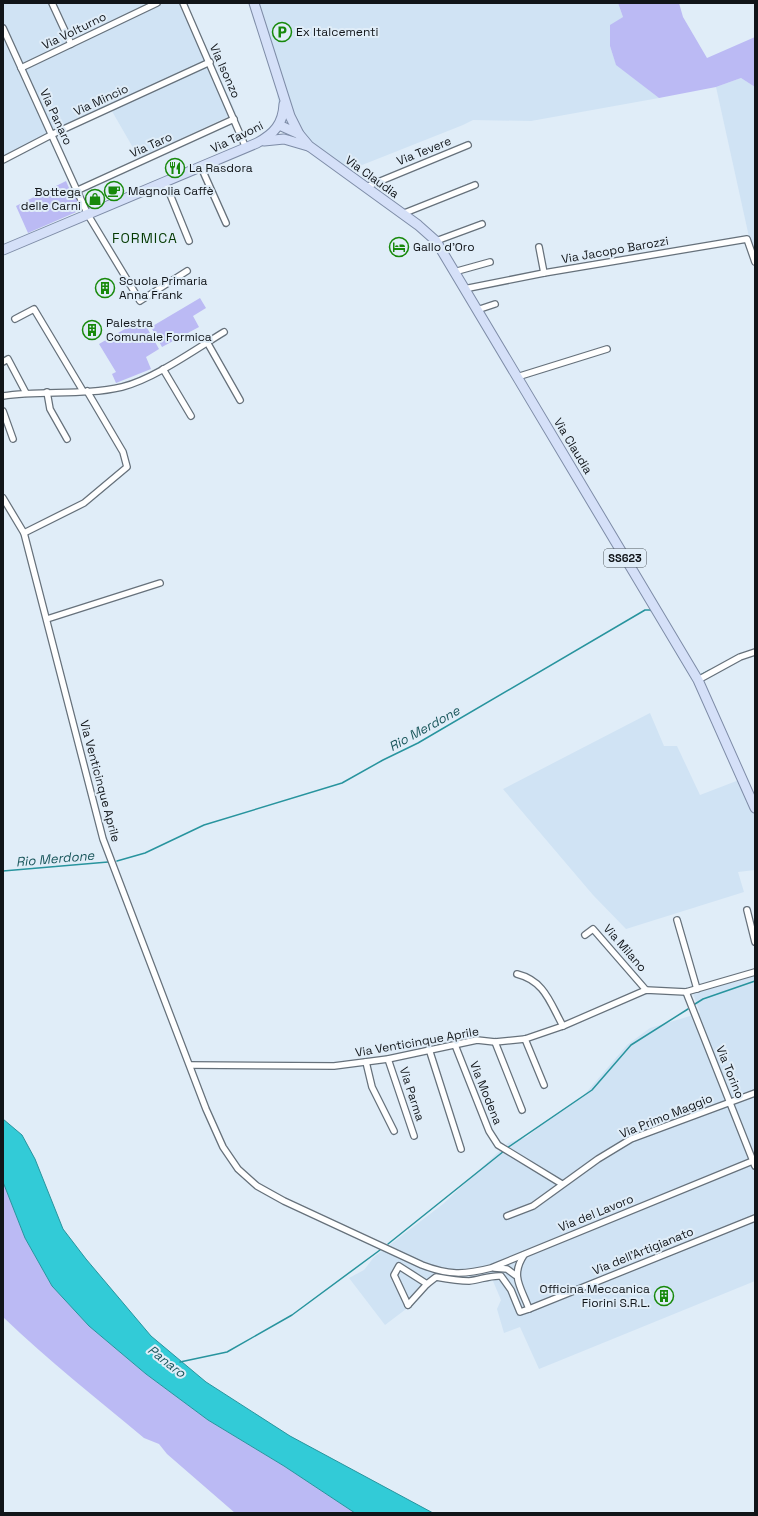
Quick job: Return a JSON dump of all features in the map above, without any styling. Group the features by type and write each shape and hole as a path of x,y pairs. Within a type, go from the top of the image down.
{"main road":[{"name":"Via Claudia","path":"254,3 282,94 298,138"},
{"name":"Via Claudia","path":"282,94 283,110 279,125 290,129 298,138 427,232 436,241 698,680 755,808"},
{"name":"Via Tavoni","path":"3,250 246,148 268,137 279,125"},
{"path":"257,143 277,139 298,138"}],"street":[{"path":"52,3 71,44"},
{"name":"Via Volturno","path":"21,68 148,5 157,3"},
{"name":"Via Isonzo","path":"183,3 210,62 246,148"},
{"name":"Via Panaro","path":"3,28 53,134 76,191 88,215 140,301 186,271"},
{"path":"3,47 10,44"},
{"name":"Via Mincio","path":"3,160 53,134 210,62"},
{"name":"Via Taro","path":"76,191 234,119"},
{"name":"Via Tevere","path":"366,187 468,145"},
{"path":"201,167 226,223"},
{"path":"165,182 189,240"},
{"path":"402,214 475,184"},
{"path":"436,241 482,224"},
{"name":"Via Jacopo Barozzi","path":"464,289 544,273 747,239 755,262"},
{"path":"538,247 544,273"},
{"path":"454,272 490,262"},
{"path":"477,310 495,304"},
{"path":"15,319 34,309 123,452 127,467 84,503 24,533"},
{"path":"3,396 26,393 85,391 123,386 162,369 224,332"},
{"path":"207,342 240,400"},
{"path":"517,377 607,349"},
{"path":"3,362 8,359 26,393"},
{"path":"162,369 191,416"},
{"path":"47,392 50,409 67,439"},
{"path":"3,411 14,439"},
{"name":"Via Venticinque Aprile","path":"3,498 24,533 103,839 206,1109 223,1147 238,1169 257,1186 284,1201 415,1262 442,1272"},
{"path":"47,619 160,583"},
{"path":"698,680 740,657 755,652"},
{"path":"747,910 755,942"},
{"path":"677,920 697,989"},
{"name":"Via Milano","path":"585,935 593,929 646,990"},
{"name":"Via Venticinque Aprile","path":"190,1065 294,1067 334,1066 388,1059 429,1049 477,1040 495,1042 525,1039 563,1026 646,990 686,992 755,972"},
{"path":"517,974 529,977 540,985 563,1026"},
{"name":"Via Torino","path":"686,992 754,1162"},
{"path":"525,1039 544,1085"},
{"path":"495,1042 522,1110"},
{"name":"Via Modena","path":"455,1045 489,1131 498,1145 562,1184"},
{"path":"429,1049 461,1149"},
{"name":"Via Parma","path":"388,1059 414,1136"},
{"path":"366,1062 372,1087 394,1131"},
{"name":"Via Primo Maggio","path":"507,1216 533,1206 598,1159 631,1139 755,1094"},
{"name":"Via del Lavoro","path":"442,1272 469,1274 491,1268 754,1162"},
{"name":"Via dell'Artigianato","path":"529,1309 755,1218"},
{"path":"427,1284 399,1266 394,1275 408,1305 427,1284 436,1277 455,1281 470,1281 501,1276 510,1290 520,1312 529,1309 516,1275 517,1265 524,1254"},
{"path":"491,1268 507,1269 516,1275"}],"shaded area":[{"path":"3,3 186,3 236,113 139,158 109,106 3,157"},
{"path":"254,3 618,3 623,17 610,26 610,46 616,64 659,98 531,121 473,120 347,171 280,124 276,82"},
{"path":"618,3 679,3 683,17 707,58 755,37 755,87 741,78 716,87 659,98 616,65 610,46 610,25 623,17"},
{"path":"741,78 755,87 755,255 749,237 716,87"},
{"path":"66,181 73,197 76,196 81,210 28,233 16,206"},
{"path":"200,298 206,308 193,316 199,327 162,347 151,327"},
{"path":"142,319 159,349 146,357 151,369 116,383 112,374 116,372 99,344"},
{"path":"650,713 664,746 677,746 700,795 739,780 755,811 755,870 738,872 744,892 626,929 593,895 503,789"},
{"path":"755,974 755,1281 539,1369 520,1327 504,1333 497,1309 501,1300 493,1281 465,1285 437,1279 410,1306 385,1325 349,1278 364,1270 374,1257 443,1204 508,1143 527,1137 543,1123 585,1094 627,1045 650,1028 700,1013 691,988"},
{"path":"3,1182 25,1238 52,1286 89,1326 146,1374 208,1420 284,1466 355,1513 235,1513 167,1454 159,1444 144,1438 20,1333 3,1317"}],"water":[{"name":"Panaro","path":"3,1119 22,1135 35,1159 63,1229 86,1259 151,1336 206,1382 290,1436 433,1513 355,1513 284,1466 208,1420 146,1374 89,1326 52,1286 25,1238 3,1182"}],"waterway":[{"name":"Rio Merdone","path":"117,861 145,853 204,825 342,783 383,760 418,743 645,610 650,610 653,612"},
{"name":"Rio Merdone","path":"677,653 693,679"},
{"name":"Rio Merdone","path":"699,676 710,670"},
{"name":"Rio Merdone","path":"3,871 108,862"},
{"path":"695,1004 703,999 755,981"},
{"path":"507,1148 592,1090 631,1045 688,1009"},
{"path":"388,1244 504,1151"},
{"name":"Panaro","path":"180,1362 227,1352 292,1315 380,1250"}],"place":[{"name":"Ex Italcementi","path":"282,32"},
{"name":"La Rasdora","path":"175,168"},
{"name":"Magnolia Caffè","path":"114,191"},
{"name":"Bottega delle Carni","path":"95,199"},
{"name":"Gallo d'Oro","path":"399,247"},
{"name":"Scuola Primaria Anna Frank","path":"105,288"},
{"name":"Palestra Comunale Formica","path":"92,330"},
{"name":"Officina Meccanica Fiorini S.R.L.","path":"664,1296"}],"district":[{"name":"FORMICA","path":"145,238"}]}
